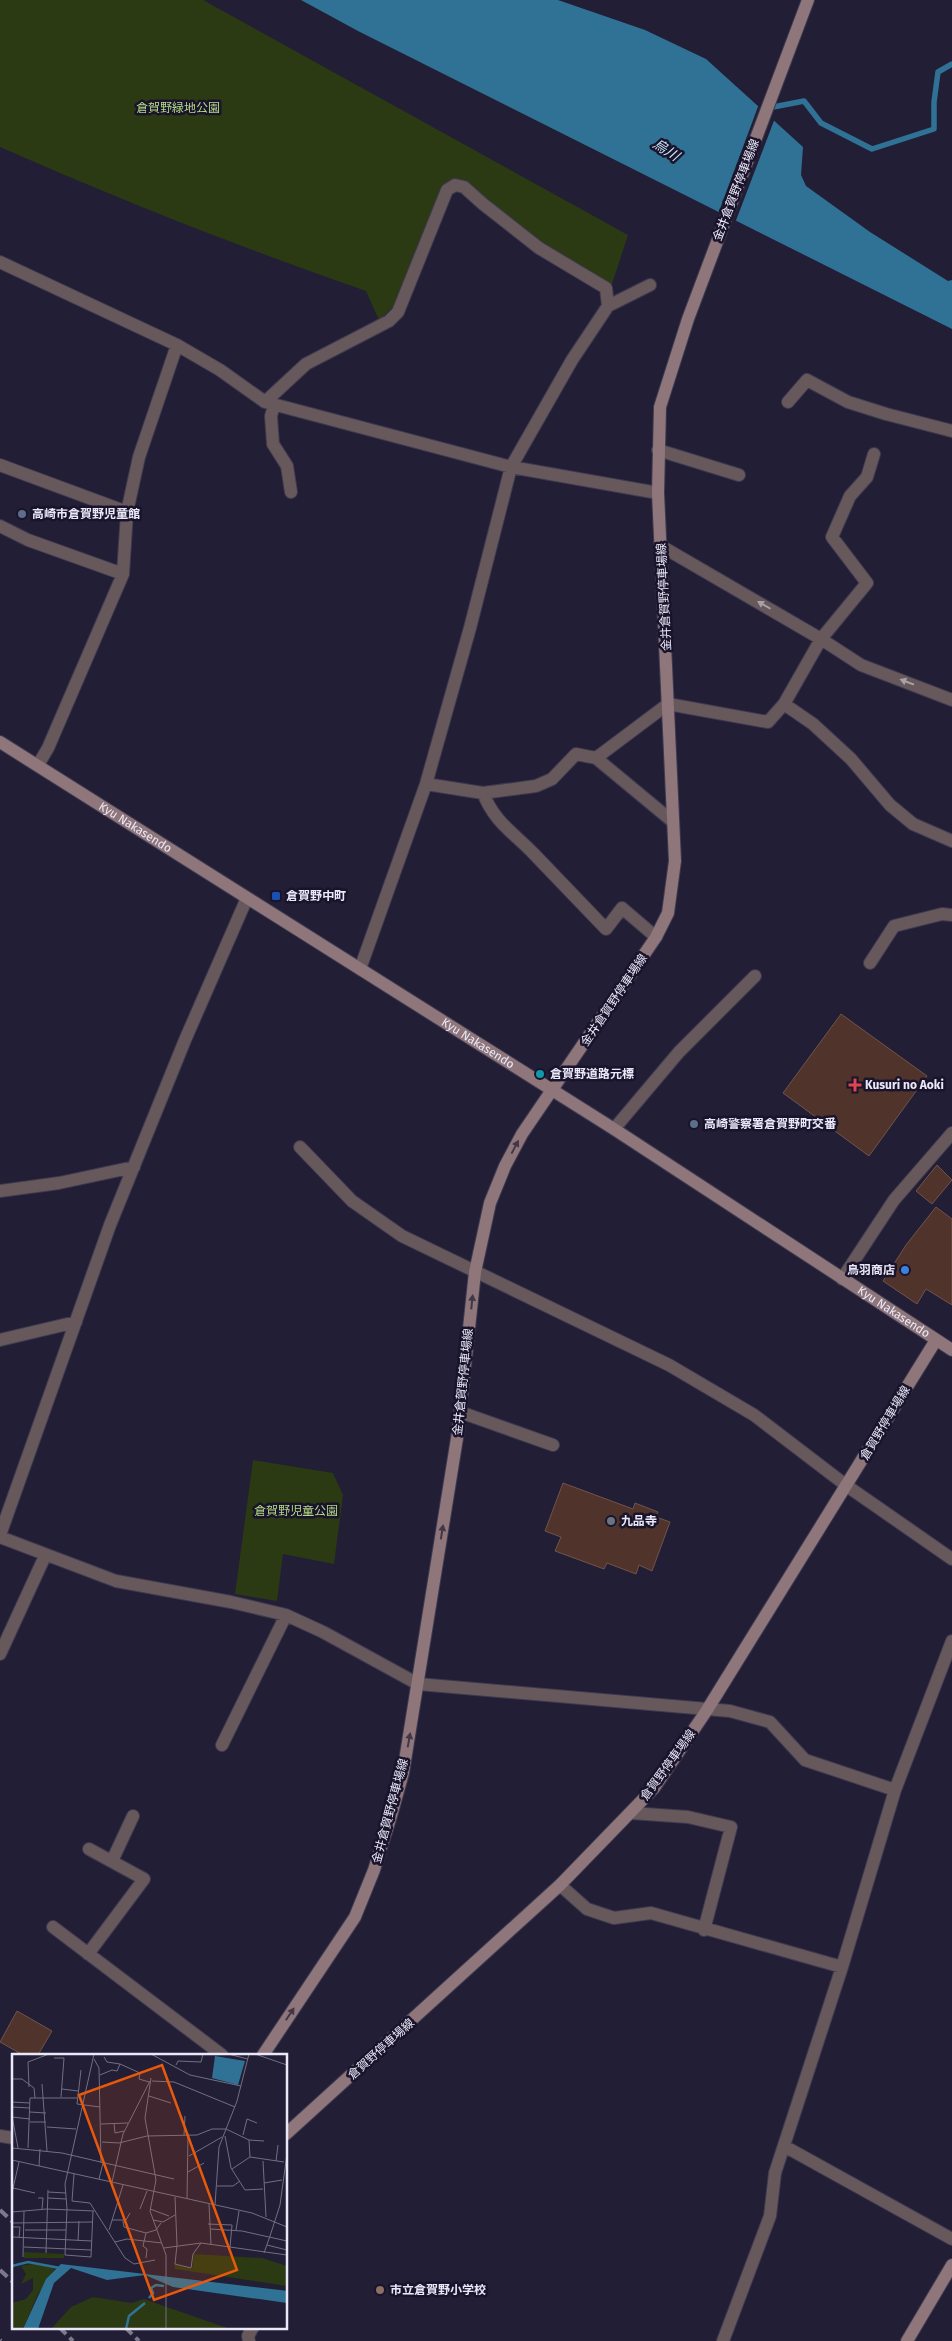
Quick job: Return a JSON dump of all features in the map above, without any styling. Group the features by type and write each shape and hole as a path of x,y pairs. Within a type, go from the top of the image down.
{"main road":[{"name":"金井倉賀野停車場線","path":"264,2054 358,1907 374,1870 403,1773 435,1580 460,1412 475,1272 490,1203 497,1184 522,1134 656,937 668,913 675,861 658,493 660,407 688,319 808,0"},
{"name":"Kyu Nakasendo","path":"0,742 614,1129 952,1350"},
{"name":"倉賀野停車場線","path":"288,2132 560,1885 654,1788 707,1710 936,1340"},
{"path":"907,2341 952,2265"}],"street":[{"path":"291,492 287,466 274,444 270,403 306,364 389,321 398,312 447,190 455,184 464,187 539,248 606,288 608,306"},
{"path":"0,262 177,345 220,370 270,403 511,467 658,493"},
{"path":"360,969 426,784 470,628 511,467 572,360 608,306 650,285"},
{"path":"38,766 48,748 123,574 127,512 139,457 177,345"},
{"path":"788,402 807,380 848,402 952,432"},
{"path":"658,450 739,475"},
{"path":"596,758 668,704 768,722 784,704 821,639 867,583 832,537 850,496 867,477 874,454"},
{"path":"0,465 127,512"},
{"path":"0,526 28,540 123,574"},
{"path":"661,546 821,639 861,665 952,700"},
{"path":"784,704 813,724 851,759 890,805 913,824 952,841"},
{"path":"426,784 483,793 536,786 552,779 576,754 596,758 672,821"},
{"path":"483,793 490,810 500,824 532,852 606,929 622,908 656,937"},
{"path":"247,898 185,1040 110,1225 0,1536 45,1556 116,1581 231,1602 286,1615 323,1632 418,1684 519,1691 707,1710 730,1710 770,1722 805,1760 895,1790"},
{"path":"870,963 894,926 942,914 952,915"},
{"path":"614,1129 679,1052 755,976"},
{"path":"842,1279 894,1200 952,1133"},
{"path":"300,1147 352,1201 402,1236 669,1365 754,1415 847,1486 952,1559"},
{"path":"0,1191 59,1183 134,1167"},
{"path":"0,1340 76,1322"},
{"path":"460,1412 553,1445"},
{"path":"0,1654 45,1556"},
{"path":"222,1745 286,1615"},
{"path":"723,2341 770,2216 775,2173 842,1967 895,1790 952,1642"},
{"path":"631,1813 688,1817 731,1827 704,1930"},
{"path":"112,1861 133,1816"},
{"path":"88,1954 144,1879 89,1848"},
{"path":"560,1885 588,1909 614,1918 650,1913 704,1930 842,1967"},
{"path":"54,1927 221,2054"},
{"path":"784,2146 952,2240"},
{"path":"249,2341 248,2336 252,2328"}],"green space":[{"name":"倉賀野緑地公園","path":"0,0 203,0 628,235 611,287 540,243 480,195 443,188 393,307 379,320 366,291 182,223 0,147"},
{"name":"倉賀野児童公園","path":"253,1460 333,1473 343,1495 334,1564 283,1554 277,1601 235,1594"}],"water":[{"name":"烏川","path":"301,0 558,0 645,30 706,59 803,147 801,175 806,186 870,232 948,281 952,280 952,329 358,31"}],"pier":[{"path":"759,104 775,118 735,223 718,214"}],"building":[{"name":"Kusuri no Aoki","path":"841,1014 927,1076 869,1156 783,1093"},
{"path":"937,1165 952,1180 932,1204 916,1191"},
{"path":"936,1207 952,1219 952,1305 926,1289 917,1304 883,1281 906,1245"},
{"path":"563,1483 633,1509 635,1503 658,1512 656,1517 670,1522 652,1571 639,1565 636,1574 607,1563 604,1569 555,1551 561,1537 545,1531"},
{"path":"17,2011 52,2031 39,2054 21,2054 0,2042"}],"waterway":[{"path":"768,108 804,101 821,123 872,149 934,129 934,102 938,72 952,64"}],"railway":[{"path":"0,2210 12,2221"},
{"path":"0,2270 12,2281"},
{"path":"60,2328 73,2341"},
{"path":"126,2328 139,2341"}],"place":[{"name":"高崎市倉賀野児童館","path":"22,514"},
{"name":"倉賀野中町","path":"276,896"},
{"name":"倉賀野道路元標","path":"540,1074"},
{"name":"Kusuri no Aoki","path":"855,1085"},
{"name":"高崎警察署倉賀野町交番","path":"694,1124"},
{"name":"鳥羽商店","path":"905,1270"},
{"name":"九品寺","path":"611,1521"},
{"name":"市立倉賀野小学校","path":"380,2290"}]}
